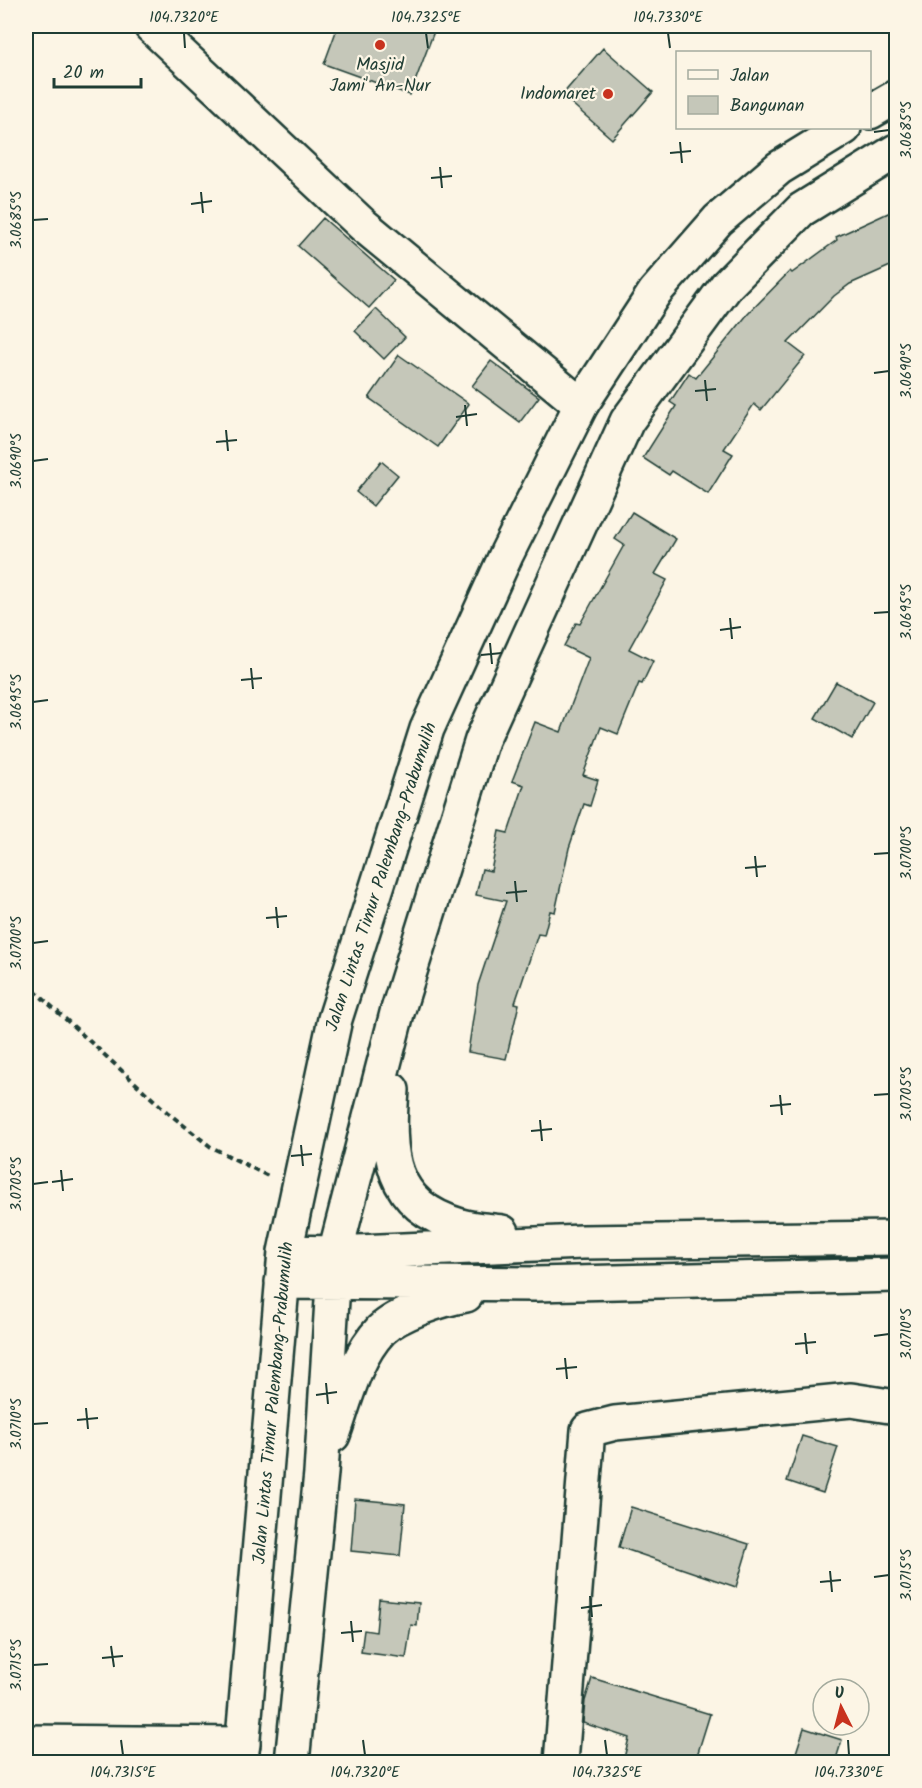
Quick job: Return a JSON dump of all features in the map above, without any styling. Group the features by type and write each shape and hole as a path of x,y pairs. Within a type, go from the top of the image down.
{"main road":[{"path":"151,26 363,225 581,405"},
{"path":"871,111 897,97"},
{"name":"Jalan Lintas Timur Palembang-Prabumulih","path":"242,1753 284,1267 334,1019 427,729 507,553 581,405 655,292 718,220 779,168 842,129"},
{"path":"292,1762 321,1473 333,1268 397,1013 482,740 627,421 726,285 801,210 897,151"},
{"path":"397,1013 389,1131 396,1176 431,1214 461,1227 582,1242"},
{"path":"333,1268 582,1242 897,1238"},
{"path":"284,1267 333,1268 536,1284 897,1275"},
{"path":"321,1473 362,1358 382,1329 428,1304 446,1298 536,1284"},
{"path":"561,1762 588,1430 615,1424 852,1400 897,1407"},
{"path":"26,1742 242,1753"}],"path":[{"path":"26,982 167,1112 211,1147 300,1191"}],"building":[{"name":"Masjid Jami' An-Nur","path":"338,26 436,26 410,95 324,64"},
{"name":"Indomaret","path":"603,48 653,92 612,139 562,95"},
{"path":"897,209 897,263 850,284 834,296 788,343 805,356 761,410 754,404 724,449 733,454 708,494 672,471 669,475 643,458 676,406 670,402 689,373 696,378 747,315 790,271 792,273 837,240 836,237"},
{"path":"323,218 394,280 369,308 298,246"},
{"path":"376,309 405,337 384,359 355,331"},
{"path":"399,355 469,404 438,447 369,398"},
{"path":"491,361 539,397 520,422 472,386"},
{"path":"381,461 398,475 373,506 356,492"},
{"path":"632,512 676,539 655,574 667,580 629,649 653,661 642,684 639,683 618,734 601,727 583,775 598,780 590,806 584,804 569,848 555,912 550,911 544,935 538,934 515,1003 519,1004 506,1059 468,1052 478,985 506,901 476,895 482,869 491,871 499,831 508,833 524,785 512,781 535,722 561,732 589,658 564,646 576,623 580,624 624,545 615,539"},
{"path":"836,682 873,702 852,739 815,718"},
{"path":"802,1436 838,1447 823,1493 787,1481"},
{"path":"355,1499 405,1504 400,1556 351,1551"},
{"path":"631,1507 749,1544 736,1587 619,1547"},
{"path":"379,1599 419,1603 417,1626 411,1625 406,1658 361,1652 364,1630 376,1632"},
{"path":"592,1678 710,1714 695,1762 623,1762 629,1738 583,1723 585,1701"},
{"path":"804,1728 811,1730 811,1737 832,1737 842,1740 835,1762 793,1762"}],"place":[{"name":"Masjid Jami' An-Nur","path":"380,45"},
{"name":"Indomaret","path":"608,94"}]}
